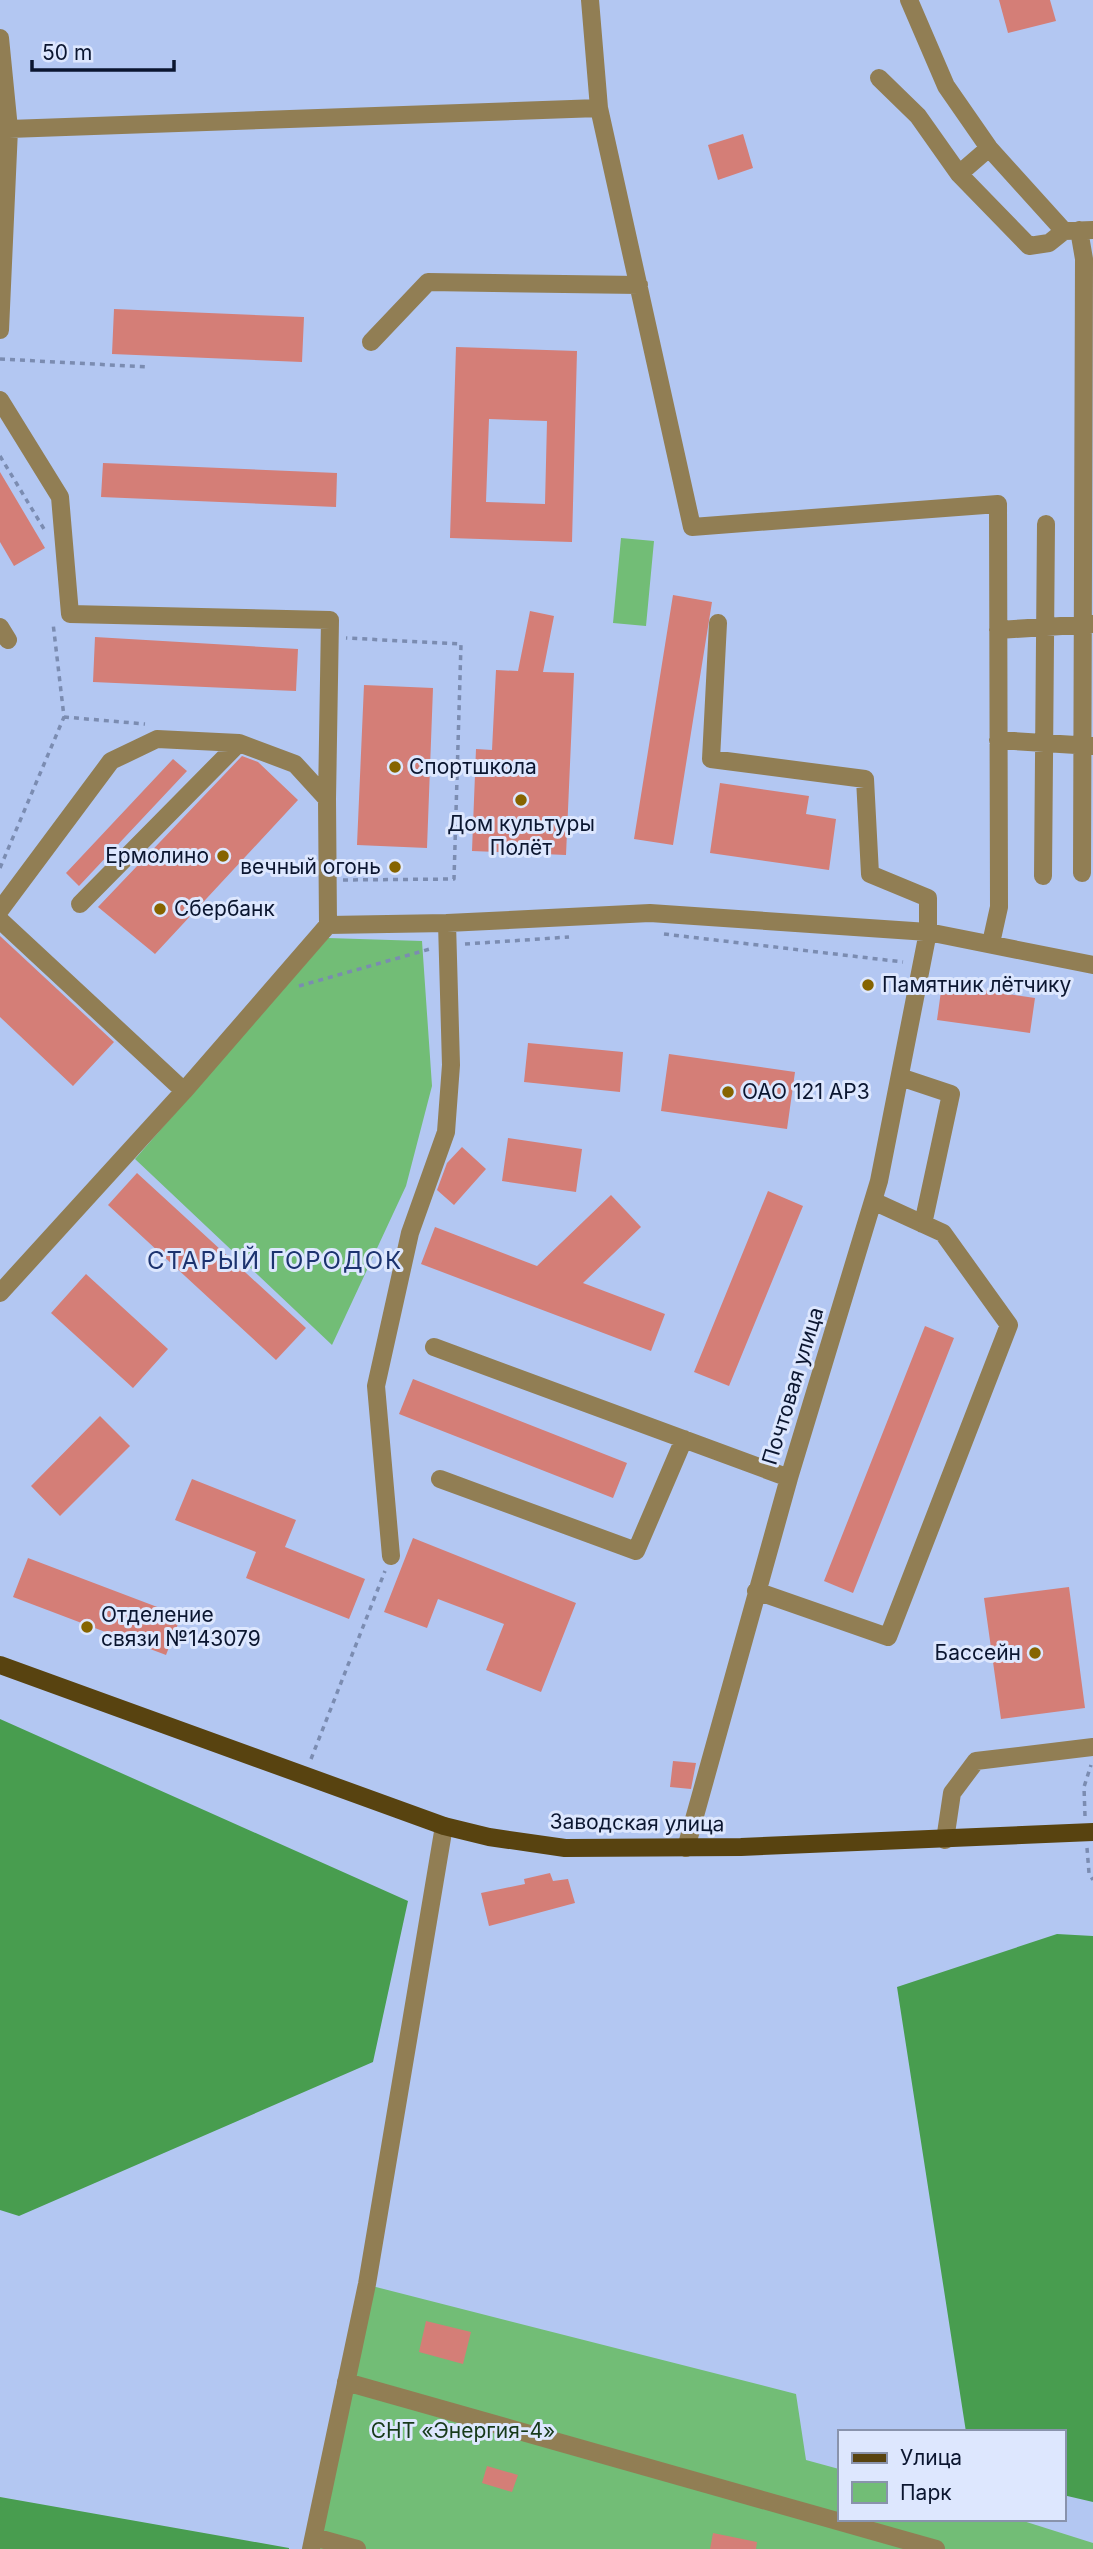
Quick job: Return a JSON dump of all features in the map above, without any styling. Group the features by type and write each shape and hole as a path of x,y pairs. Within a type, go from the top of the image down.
{"main road":[{"name":"Заводская улица","path":"0,1665 444,1826 489,1837 565,1848 685,1848 945,1840 1093,1832"}],"street":[{"path":"590,0 599,108 692,527 998,504 999,907 991,943"},
{"path":"909,0 946,86 989,148 1078,230 1084,259 1088,746 1082,873"},
{"path":"0,38 9,129 0,330"},
{"path":"879,78 918,116 958,174 1029,246 1049,243 1078,230"},
{"path":"9,129 599,108"},
{"path":"958,174 989,148"},
{"path":"371,342 429,282 639,285"},
{"path":"0,400 60,497 70,614 330,620 328,925 184,1091 0,1293"},
{"path":"1043,876 1046,524"},
{"name":"Почтовая улица","path":"685,1848 756,1591 873,1201 928,932 928,898 870,874 865,779 711,759 718,623"},
{"path":"998,630 1088,625"},
{"path":"0,910 111,761 157,739 239,743 295,764 327,799"},
{"path":"998,740 1088,746"},
{"path":"79,904 239,743"},
{"path":"328,925 447,923 650,912 928,932 1093,965"},
{"path":"0,920 184,1091"},
{"path":"391,1556 376,1386 410,1233 446,1132 451,1065 447,923"},
{"path":"900,1077 951,1094 923,1224"},
{"path":"756,1591 888,1637 1009,1325 943,1233 873,1201"},
{"path":"433,1347 789,1478"},
{"path":"440,1479 636,1551 684,1439"},
{"path":"945,1840 953,1793 976,1761 1093,1747"},
{"path":"357,2549 313,2543 369,2270 444,1826"},
{"path":"346,2382 936,2549"}],"path":[{"path":"0,359 149,366"},
{"path":"0,456 49,536"},
{"path":"0,868 64,717 53,620"},
{"path":"327,881 454,879 461,644 330,637"},
{"path":"660,934 922,964"},
{"path":"296,987 447,945 580,936"},
{"path":"304,1776 391,1556"}],"green space":[{"path":"621,538 654,541 646,626 613,623"},
{"path":"328,938 422,941 432,1086 406,1186 332,1345 135,1159"},
{"path":"0,1719 408,1901 373,2062 19,2216 0,2210"},
{"path":"1057,1934 1093,1936 1093,2502 1065,2495 1065,2430 966,2430 897,1987"},
{"name":"СНТ «Энергия-4»","path":"372,2286 796,2394 806,2460 838,2469 838,2521 1023,2521 1093,2543 1093,2549 315,2549"},
{"path":"0,2497 289,2548 289,2549 0,2549"}],"building":[{"path":"999,0 1050,0 1056,21 1008,33"},
{"path":"743,134 753,168 718,180 708,145"},
{"path":"114,309 304,317 302,362 112,354"},
{"path":"456,347 577,351 572,542 450,538","holes":["489,419 547,421 545,504 486,502"]},
{"path":"103,463 337,473 336,507 101,497"},
{"path":"0,472 45,548 14,566 0,542"},
{"path":"673,595 712,602 673,845 634,839"},
{"name":"Дом культуры Полёт","path":"530,611 554,616 543,672 574,673 566,855 472,851 476,749 492,750 496,670 518,671"},
{"path":"95,637 298,649 296,691 93,682"},
{"name":"Спортшкола","path":"364,685 433,688 427,848 357,845"},
{"path":"242,756 258,762 298,800 155,954 98,907"},
{"path":"173,759 187,771 79,886 66,873"},
{"path":"720,783 809,796 806,814 836,819 829,870 710,853"},
{"path":"0,936 114,1042 73,1086 0,1017"},
{"path":"942,984 1035,998 1030,1033 937,1020"},
{"path":"528,1043 623,1052 620,1092 524,1082"},
{"name":"OAO 121 АРЗ","path":"669,1054 795,1072 787,1129 661,1111"},
{"path":"508,1138 582,1149 576,1192 502,1181"},
{"path":"462,1147 486,1169 454,1205 437,1190 447,1163"},
{"path":"137,1173 306,1328 276,1360 108,1205"},
{"path":"768,1191 803,1206 729,1386 694,1372"},
{"path":"611,1195 641,1227 583,1283 665,1314 651,1351 421,1264 435,1227 537,1266"},
{"path":"86,1274 168,1349 133,1388 51,1313"},
{"path":"925,1326 954,1338 853,1593 824,1581"},
{"path":"413,1379 627,1463 613,1498 399,1414"},
{"path":"100,1416 130,1446 60,1516 31,1486"},
{"path":"192,1479 296,1520 285,1547 365,1579 349,1619 246,1578 256,1552 175,1520"},
{"path":"413,1538 576,1603 541,1692 486,1670 504,1624 438,1599 427,1628 384,1612"},
{"path":"28,1558 181,1616 166,1655 13,1597"},
{"name":"Бассейн","path":"1069,1587 1085,1708 1001,1719 984,1598"},
{"path":"673,1761 696,1763 691,1789 670,1787"},
{"path":"550,1873 553,1881 568,1879 575,1903 489,1926 481,1893 525,1884 524,1879"},
{"path":"426,2321 471,2332 463,2364 419,2352"},
{"path":"487,2466 518,2475 512,2492 482,2483"},
{"path":"713,2533 757,2542 756,2549 710,2549"}],"place":[{"name":"Спортшкола","path":"395,767"},
{"name":"Дом культуры Полёт","path":"521,800"},
{"name":"Ермолино","path":"223,856"},
{"name":"вечный огонь","path":"395,867"},
{"name":"Сбербанк","path":"160,909"},
{"name":"Памятник лётчику","path":"868,985"},
{"name":"OAO 121 АРЗ","path":"728,1092"},
{"name":"Отделение связи №143079","path":"87,1627"},
{"name":"Бассейн","path":"1035,1653"}],"district":[{"name":"СТАРЫЙ ГОРОДОК","path":"275,1261"}]}
